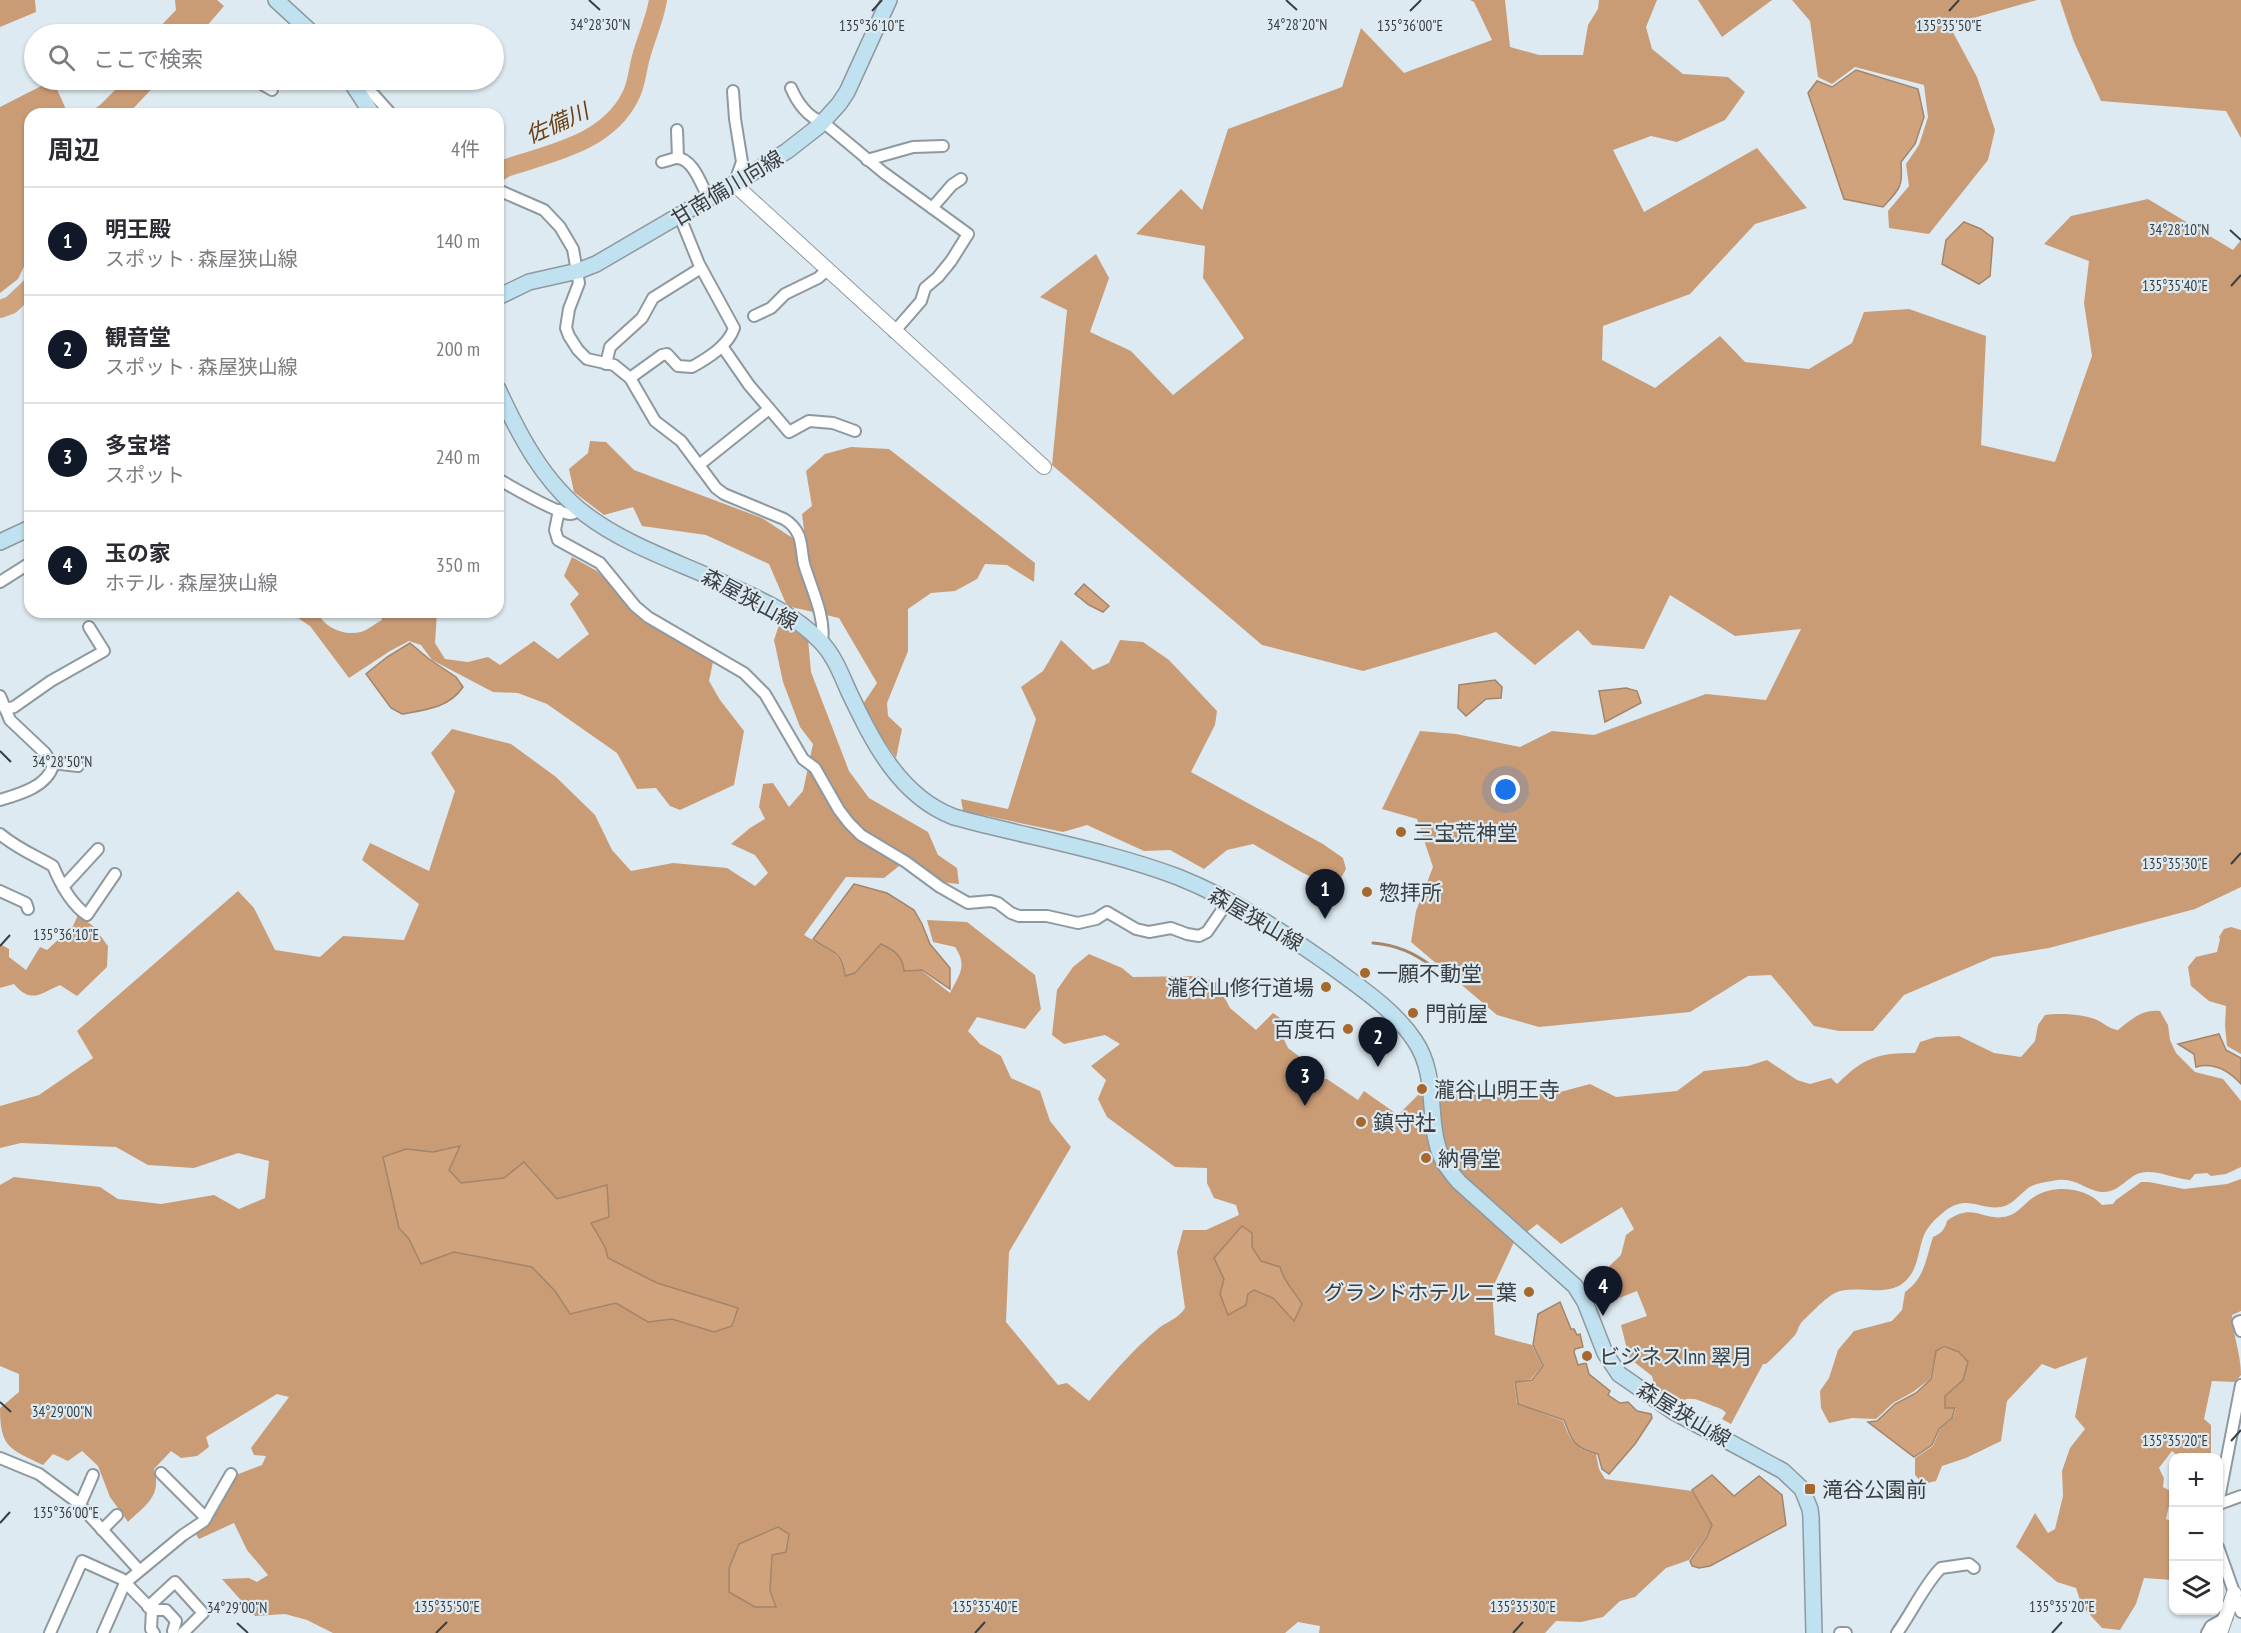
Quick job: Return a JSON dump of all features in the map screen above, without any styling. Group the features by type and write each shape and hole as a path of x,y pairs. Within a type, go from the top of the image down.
{"main road":[{"path":"276,0 302,24"},
{"name":"甘南備川向線","path":"504,294 529,282 578,271 596,264 680,217 787,152 823,122 847,92 889,0"},
{"path":"357,90 368,108"},
{"name":"森屋狭山線","path":"504,402 536,461 578,509 599,524 634,543 765,601 803,625 822,642 837,664 876,745 889,765 919,796 936,809 965,820 1156,870 1229,900 1262,918 1383,1005 1416,1042 1427,1065 1437,1143 1448,1168 1459,1182 1575,1286 1585,1302 1605,1353 1619,1374 1674,1412 1776,1467 1797,1483 1806,1497 1811,1517 1814,1633"},
{"path":"0,542 24,531"}],"street":[{"path":"791,88 801,105 817,120 823,122 867,160 968,234 951,261 925,288 921,301 894,332"},
{"path":"366,90 385,108"},
{"path":"733,91 742,162 734,184 1044,467"},
{"path":"677,130 678,158"},
{"path":"867,160 913,147 943,146"},
{"path":"662,162 678,158 692,167 709,199"},
{"path":"932,208 960,179"},
{"path":"504,193 534,205 551,217 573,249 579,283 568,309 566,328 578,350 587,358 614,365 630,378 655,421 681,441 711,482 724,494 792,524 799,537 820,615 822,642"},
{"path":"630,378 662,355 667,354 678,366 692,368 732,336 734,328 701,268 680,217"},
{"path":"606,364 610,347 642,318 653,298 701,268"},
{"path":"754,316 771,308 785,294 818,278 827,270"},
{"path":"722,346 749,385 789,432 809,421 832,423 855,431"},
{"path":"699,465 770,409"},
{"path":"504,482 559,510 570,514 578,509"},
{"path":"559,510 555,530 558,540 600,563 635,606 648,616 744,673 755,682 776,709 803,759 815,768 849,823 861,835 940,887 968,903 991,901 1018,916 1047,916 1078,923 1096,919 1107,912 1136,929 1149,932 1171,928 1199,936 1207,932 1229,900"},
{"path":"0,582 24,567"},
{"path":"5,709 14,707 51,681 104,651 89,627"},
{"path":"0,696 17,729 45,753 52,763 51,772 35,788 0,800"},
{"path":"52,763 78,766"},
{"path":"0,834 20,850 53,866 63,887 76,905 87,915 115,874"},
{"path":"63,887 98,849"},
{"path":"0,891 26,903 28,909"},
{"path":"2241,1321 2238,1322 2241,1331"},
{"path":"2223,1478 2241,1385"},
{"path":"0,1458 39,1474 80,1505 139,1570"},
{"path":"161,1473 206,1518"},
{"path":"103,1633 125,1583 206,1518 231,1474"},
{"path":"80,1505 93,1475"},
{"path":"2223,1502 2241,1496"},
{"path":"102,1530 117,1515"},
{"path":"50,1633 82,1561 125,1583 150,1609 154,1633"},
{"path":"2207,1633 2211,1626 2226,1617 2241,1612 2223,1561"},
{"path":"1897,1633 1941,1568 1969,1564 1974,1568"},
{"path":"150,1609 175,1582 203,1613 174,1633"},
{"path":"2220,1633 2234,1593"},
{"path":"150,1609 166,1610 176,1621 174,1633"},
{"path":"1840,1633 1846,1633"}],"shaded area":[{"path":"0,0 35,0 36,12 0,27"},
{"path":"175,0 217,0 224,6 209,24 163,24 176,10"},
{"path":"1470,0 1505,0 1510,47 1539,55 1583,55 1588,25 1598,9 1599,0 1657,0 1646,27 1652,49 1683,74 1728,77 1745,92 1725,120 1677,142 1651,136 1613,150 1644,212 1757,148 1807,208 1755,224 1690,294 1603,326 1602,360 1655,388 1720,336 1745,362 1809,369 1852,343 1864,312 1909,309 1986,336 1981,445 2055,462 2092,356 2084,303 2089,261 2044,244 2071,216 2148,199 2233,250 2241,240 2241,887 2195,909 2049,948 1993,957 1904,995 1873,1031 1839,1031 1814,1026 1771,975 1748,976 1690,1012 1539,1027 1497,1015 1411,942 1416,911 1433,867 1417,819 1382,809 1420,731 1456,734 1520,747 1552,731 1594,735 1706,694 1766,700 1801,629 1735,636 1670,595 1644,649 1592,645 1578,630 1535,665 1496,632 1363,671 1262,645 1052,465 1067,310 1040,297 1096,254 1109,278 1090,332 1131,351 1173,395 1244,338 1203,278 1205,246 1136,234 1181,189 1202,210 1228,129 1342,87 1361,28 1404,73 1492,40 1474,2"},
{"path":"1698,0 1772,0 1722,37"},
{"path":"1792,0 2037,0 1949,25 1977,77 1995,130 1988,160 1929,234 1889,228 1888,211 1909,186 1906,164 1919,145 1928,117 1924,85 1855,67 1832,84 1818,77 1810,21"},
{"path":"2060,0 2241,0 2241,138 2226,111 2101,101 2074,42"},
{"path":"1856,70 1918,89 1924,117 1915,144 1901,162 1899,187 1883,207 1844,199 1808,93 1817,81 1832,87"},
{"path":"33,90 57,90 65,108 24,108 24,266 18,279 0,293 0,107"},
{"path":"115,90 151,90 134,108 96,108"},
{"path":"1964,222 1981,229 1993,238 1990,276 1979,284 1942,264 1946,240"},
{"path":"590,441 606,442 634,470 762,518 791,537 804,530 802,514 812,506 806,471 825,454 851,447 889,449 1035,563 1034,582 1007,565 985,564 977,579 955,591 931,593 908,609 908,651 887,703 888,716 902,729 896,758 881,737 863,704 877,683 839,618 787,606 769,564 706,535 642,526 633,507 604,515 574,492 569,469 588,453"},
{"path":"572,557 597,571 640,616 713,662 709,681 720,700 744,731 734,785 680,810 670,806 656,788 637,789 617,753 547,704 518,693 493,692 432,660 421,645 409,641 349,678 310,626 298,618 320,618 335,630 354,633 364,631 382,620 381,618 437,618 435,643 445,659 468,662 488,657 500,665 534,641 558,659 589,634 570,604 579,594 564,576"},
{"path":"1084,584 1109,606 1103,612 1075,594"},
{"path":"780,622 808,639 811,672 849,771 869,798 928,832 938,855 957,868 959,884 940,882 919,865 899,866 884,878 846,877 804,935 835,954 843,967 845,976 856,973 881,944 897,954 904,971 922,971 950,993 961,970 961,960 955,947 933,942 927,920 967,922 1035,975 1041,1009 1025,1029 977,1017 968,1031 980,1044 1001,1056 1011,1078 1040,1091 1050,1121 1071,1147 1009,1252 1006,1322 1058,1385 1067,1383 1089,1401 1140,1345 1185,1308 1177,1252 1183,1230 1206,1230 1239,1215 1236,1205 1214,1198 1207,1183 1207,1168 1175,1167 1107,1117 1098,1099 1106,1080 1091,1066 1120,1044 1105,1035 1064,1044 1052,1035 1057,990 1073,967 1089,954 1122,968 1133,977 1198,976 1217,983 1230,1008 1256,1030 1273,1013 1283,1020 1290,1030 1283,1037 1288,1048 1308,1063 1309,1072 1319,1079 1327,1079 1358,1100 1364,1091 1398,1115 1419,1094 1464,1080 1480,1094 1553,1094 1590,1084 1616,1097 1677,1091 1704,1071 1748,1066 1767,1060 1797,1080 1810,1084 1831,1078 1837,1084 1872,1058 1915,1053 1920,1042 1936,1037 1959,1036 1994,1053 2021,1057 2035,1041 2038,1025 2045,1015 2085,1016 2118,1030 2142,1013 2160,1011 2168,1025 2170,1040 2176,1053 2195,1072 2223,1079 2241,1101 2241,1167 2226,1174 2211,1176 2207,1173 2195,1174 2190,1180 2152,1172 2140,1173 2114,1190 2104,1192 2068,1180 2060,1180 2032,1186 2012,1202 2001,1207 1967,1203 1953,1206 1938,1216 1928,1228 1915,1268 1902,1284 1886,1290 1850,1290 1835,1293 1812,1311 1801,1323 1796,1334 1766,1364 1763,1364 1731,1424 1722,1419 1726,1413 1718,1408 1694,1399 1675,1405 1657,1396 1652,1376 1629,1358 1621,1325 1647,1316 1637,1291 1609,1302 1598,1277 1621,1255 1626,1235 1634,1229 1622,1207 1561,1244 1537,1224 1514,1242 1492,1289 1495,1335 1532,1345 1542,1366 1531,1379 1514,1382 1517,1404 1563,1421 1568,1434 1578,1447 1596,1454 1599,1469 1605,1479 1692,1491 1712,1525 1689,1560 1666,1568 1635,1597 1620,1601 1603,1617 1581,1622 1556,1621 1545,1633 1319,1633 1320,1626 1298,1622 1285,1633 333,1633 307,1620 285,1614 255,1616 222,1579 249,1578 257,1582 268,1575 247,1550 234,1523 199,1539 195,1533 236,1475 262,1465 266,1456 254,1455 251,1448 289,1397 277,1394 206,1437 209,1447 197,1456 181,1458 171,1451 154,1469 156,1486 151,1499 128,1522 110,1497 98,1466 82,1451 68,1461 53,1454 43,1465 9,1446 2,1432 0,1408 19,1392 19,1374 0,1366 0,1185 14,1177 100,1187 118,1199 161,1204 214,1195 239,1209 265,1198 269,1161 238,1153 194,1168 148,1165 116,1147 21,1143 0,1148 0,1106 39,1095 93,1058 77,1031 238,891 254,908 275,950 320,957 343,936 404,940 419,904 362,860 370,843 429,871 455,791 431,753 452,729 511,744 556,777 595,815 612,850 631,871 673,863 727,868 755,886 768,873 755,855 731,844 765,819 759,807 763,784 773,783 789,807 803,791 813,744 800,727 783,682 774,640"},
{"path":"1061,640 1093,670 1109,663 1120,640 1143,642 1169,660 1217,711 1215,725 1191,772 1323,844 1343,858 1346,869 1341,878 1329,885 1253,844 1227,850 1204,869 1170,850 1144,851 1087,825 1063,832 963,811 961,799 1008,809 1036,719 1021,687 1043,671"},
{"path":"410,643 456,677 463,687 444,704 402,714 391,708 366,674 387,657"},
{"path":"1495,680 1502,687 1501,698 1486,699 1466,716 1458,708 1459,685"},
{"path":"1626,688 1637,691 1641,703 1605,722 1599,691"},
{"path":"854,884 887,893 914,910 930,944 950,968 950,989 922,970 904,971 902,961 897,954 881,944 855,973 845,976 838,956 813,939"},
{"path":"78,915 93,926 108,946 107,967 77,996 60,985 36,995 26,994 14,984 0,988 0,944 9,949 9,957 26,970 40,947 47,950 73,926"},
{"path":"2231,927 2241,930 2241,1054 2227,1046 2226,1006 2209,1001 2191,986 2188,967 2196,957 2217,952 2219,937 2224,929"},
{"path":"2219,1034 2226,1050 2241,1058 2241,1084 2221,1069 2209,1066 2196,1067 2194,1054 2178,1044"},
{"path":"460,1146 449,1170 461,1183 504,1178 524,1162 557,1199 607,1185 609,1217 591,1223 605,1247 608,1258 657,1283 738,1308 732,1326 714,1332 672,1319 648,1322 616,1303 570,1314 555,1291 532,1267 454,1252 421,1264 409,1239 399,1228 383,1157 406,1149 433,1152"},
{"path":"2241,1179 2241,1311 2232,1315 2241,1375 2235,1382 2212,1381 2204,1419 2211,1425 2211,1453 2174,1453 2172,1451 2159,1468 2164,1478 2163,1487 2169,1490 2166,1519 2169,1520 2169,1580 2144,1578 2136,1604 2120,1630 2102,1628 2082,1606 2076,1588 2057,1582 2016,1547 2035,1513 2048,1533 2055,1529 2063,1496 2062,1471 2070,1448 2085,1429 2075,1417 2087,1357 2055,1369 2042,1364 2007,1401 2001,1441 1966,1458 1942,1466 1936,1481 1923,1484 1915,1475 1915,1458 1933,1446 1940,1429 1953,1418 1956,1408 1945,1408 1945,1396 1963,1380 1968,1362 1960,1352 1944,1345 1936,1351 1930,1379 1893,1403 1876,1419 1852,1418 1829,1423 1821,1408 1820,1391 1829,1378 1838,1350 1854,1331 1892,1321 1902,1310 1905,1292 1921,1274 1933,1237 1942,1231 1947,1221 1956,1215 1972,1212 1992,1217 2008,1216 2034,1197 2051,1190 2079,1191 2102,1205 2113,1204 2141,1182 2184,1189 2227,1184"},
{"path":"1242,1226 1252,1233 1252,1247 1261,1261 1280,1267 1302,1304 1294,1321 1273,1298 1254,1290 1248,1294 1246,1305 1228,1315 1220,1294 1224,1279 1214,1258"},
{"path":"1560,1302 1571,1329 1574,1329 1577,1335 1580,1334 1583,1347 1575,1349 1574,1352 1578,1365 1586,1363 1589,1374 1610,1391 1608,1395 1620,1403 1628,1402 1637,1411 1651,1414 1652,1418 1635,1444 1609,1474 1602,1469 1598,1454 1575,1443 1564,1420 1518,1404 1515,1382 1532,1380 1543,1366 1533,1345 1538,1314"},
{"path":"1944,1346 1959,1352 1968,1362 1963,1380 1945,1396 1945,1408 1955,1408 1952,1418 1939,1429 1932,1445 1914,1457 1868,1422 1877,1421 1895,1404 1916,1393 1931,1379 1936,1351"},
{"path":"1712,1475 1734,1496 1759,1476 1782,1495 1786,1525 1710,1566 1699,1568 1692,1566 1690,1561 1707,1537 1712,1525 1692,1490"},
{"path":"778,1527 789,1534 786,1552 772,1555 770,1591 776,1607 755,1607 729,1592 729,1568 739,1544"}],"waterway":[{"name":"佐備川","path":"504,169 559,151 593,136 620,113 634,88 658,0"},
{"name":"佐備川","path":"0,309 11,305 24,293"},
{"path":"1373,943 1405,951 1434,968"}],"place":[{"name":"三宝荒神堂","path":"1401,832"},
{"name":"惣拝所","path":"1367,892"},
{"name":"明王殿","path":"1325,919"},
{"name":"一願不動堂","path":"1365,973"},
{"name":"瀧谷山修行道場","path":"1326,987"},
{"name":"門前屋","path":"1413,1013"},
{"name":"百度石","path":"1348,1029"},
{"name":"観音堂","path":"1378,1067"},
{"name":"瀧谷山明王寺","path":"1422,1089"},
{"name":"多宝塔","path":"1305,1106"},
{"name":"鎮守社","path":"1361,1122"},
{"name":"納骨堂","path":"1426,1158"},
{"name":"グランドホテル 二葉","path":"1529,1292"},
{"name":"玉の家","path":"1603,1316"},
{"name":"ビジネスInn 翠月","path":"1587,1356"},
{"name":"滝谷公園前","path":"1810,1489"}]}
